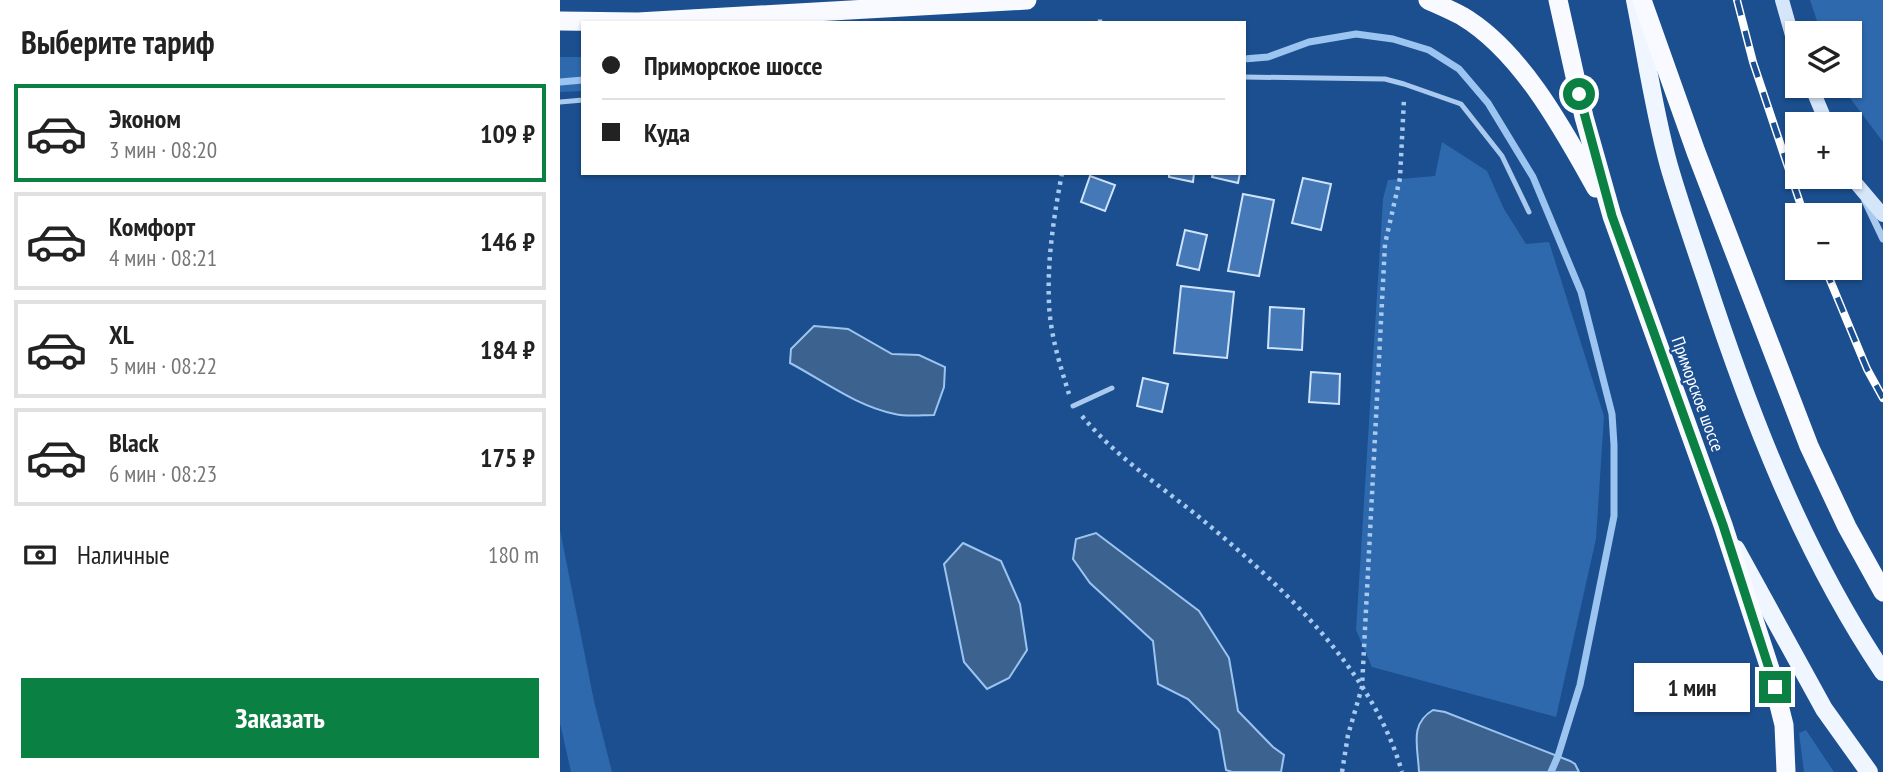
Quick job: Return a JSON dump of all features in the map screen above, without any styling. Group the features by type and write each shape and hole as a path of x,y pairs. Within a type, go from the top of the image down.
{"highway":[{"path":"656,21 1027,0"},
{"path":"1428,0 1462,16 1492,39 1524,74 1556,117 1612,216"},
{"name":"Приморское шоссе","path":"1558,0 1584,117 1612,216 1723,525"},
{"path":"1642,0 1696,152 1809,446 1847,527 1883,592"},
{"path":"560,21 581,21"},
{"path":"1723,525 1770,668 1784,725 1786,772"}],"main road":[{"path":"1635,0 1669,165 1735,371 1772,463 1812,548 1859,636 1883,672"},
{"path":"1782,0 1788,21"},
{"path":"1862,188 1883,215"},
{"name":"Приморское шоссе","path":"1723,525 1824,709 1869,772"}],"street":[{"path":"1859,189 1883,239"}],"lane":[{"path":"1246,77 1373,79 1404,84 1461,104 1502,156 1529,212"},
{"path":"560,102 581,100"},
{"path":"1073,406 1112,388"}],"path":[{"path":"1342,772 1348,735 1362,687 1385,244 1400,178 1404,84"},
{"path":"1062,175 1051,236 1049,304 1057,356 1073,406 1092,428 1129,462 1199,517 1269,578 1341,656 1362,687 1395,748 1402,772"}],"shaded area":[{"path":"1810,0 1883,0 1883,142 1850,98 1862,98 1862,21 1817,21"},
{"path":"560,57 581,57 581,91 560,92"},
{"path":"1442,142 1487,171 1504,209 1526,244 1549,242 1604,416 1596,539 1556,717 1372,667 1356,630 1383,199 1388,180 1435,176"},
{"path":"814,326 848,329 892,354 919,355 945,367 944,387 934,415 895,414 867,405 790,363 791,349"},
{"path":"560,530 594,701 612,772 571,772 560,723"},
{"path":"1096,533 1199,611 1229,658 1238,711 1284,755 1281,772 1226,770 1219,730 1188,699 1158,684 1153,641 1090,583 1073,559 1076,539"},
{"path":"963,543 1001,561 1020,604 1027,650 1009,678 987,689 964,662 944,564"},
{"path":"1433,710 1445,712 1570,761 1579,772 1419,772 1418,729 1425,716"},
{"path":"1806,730 1834,772 1804,772 1799,733"}],"building":[{"path":"1169,175 1194,175 1193,182"},
{"path":"1212,175 1240,175 1238,183"},
{"path":"1090,176 1115,185 1105,211 1081,202"},
{"path":"1303,178 1331,184 1321,230 1292,223"},
{"path":"1243,194 1274,200 1259,276 1228,271"},
{"path":"1185,230 1207,235 1199,270 1177,265"},
{"path":"1181,286 1234,292 1227,358 1174,353"},
{"path":"1270,307 1304,309 1302,350 1268,348"},
{"path":"1311,372 1340,374 1339,404 1309,402"},
{"path":"1143,378 1168,384 1162,412 1137,406"}],"waterway":[{"path":"1246,59 1268,57 1309,42 1356,34 1393,39 1429,50 1459,69 1488,103 1533,177 1581,292 1612,414 1614,445 1614,516 1580,685 1551,772"},
{"path":"560,82 581,80"}],"railway":[{"path":"1737,0 1753,62 1800,203"},
{"path":"1830,280 1867,369 1883,398"}],"route":[{"path":"1579,94 1612,216 1723,525 1775,687"}]}
